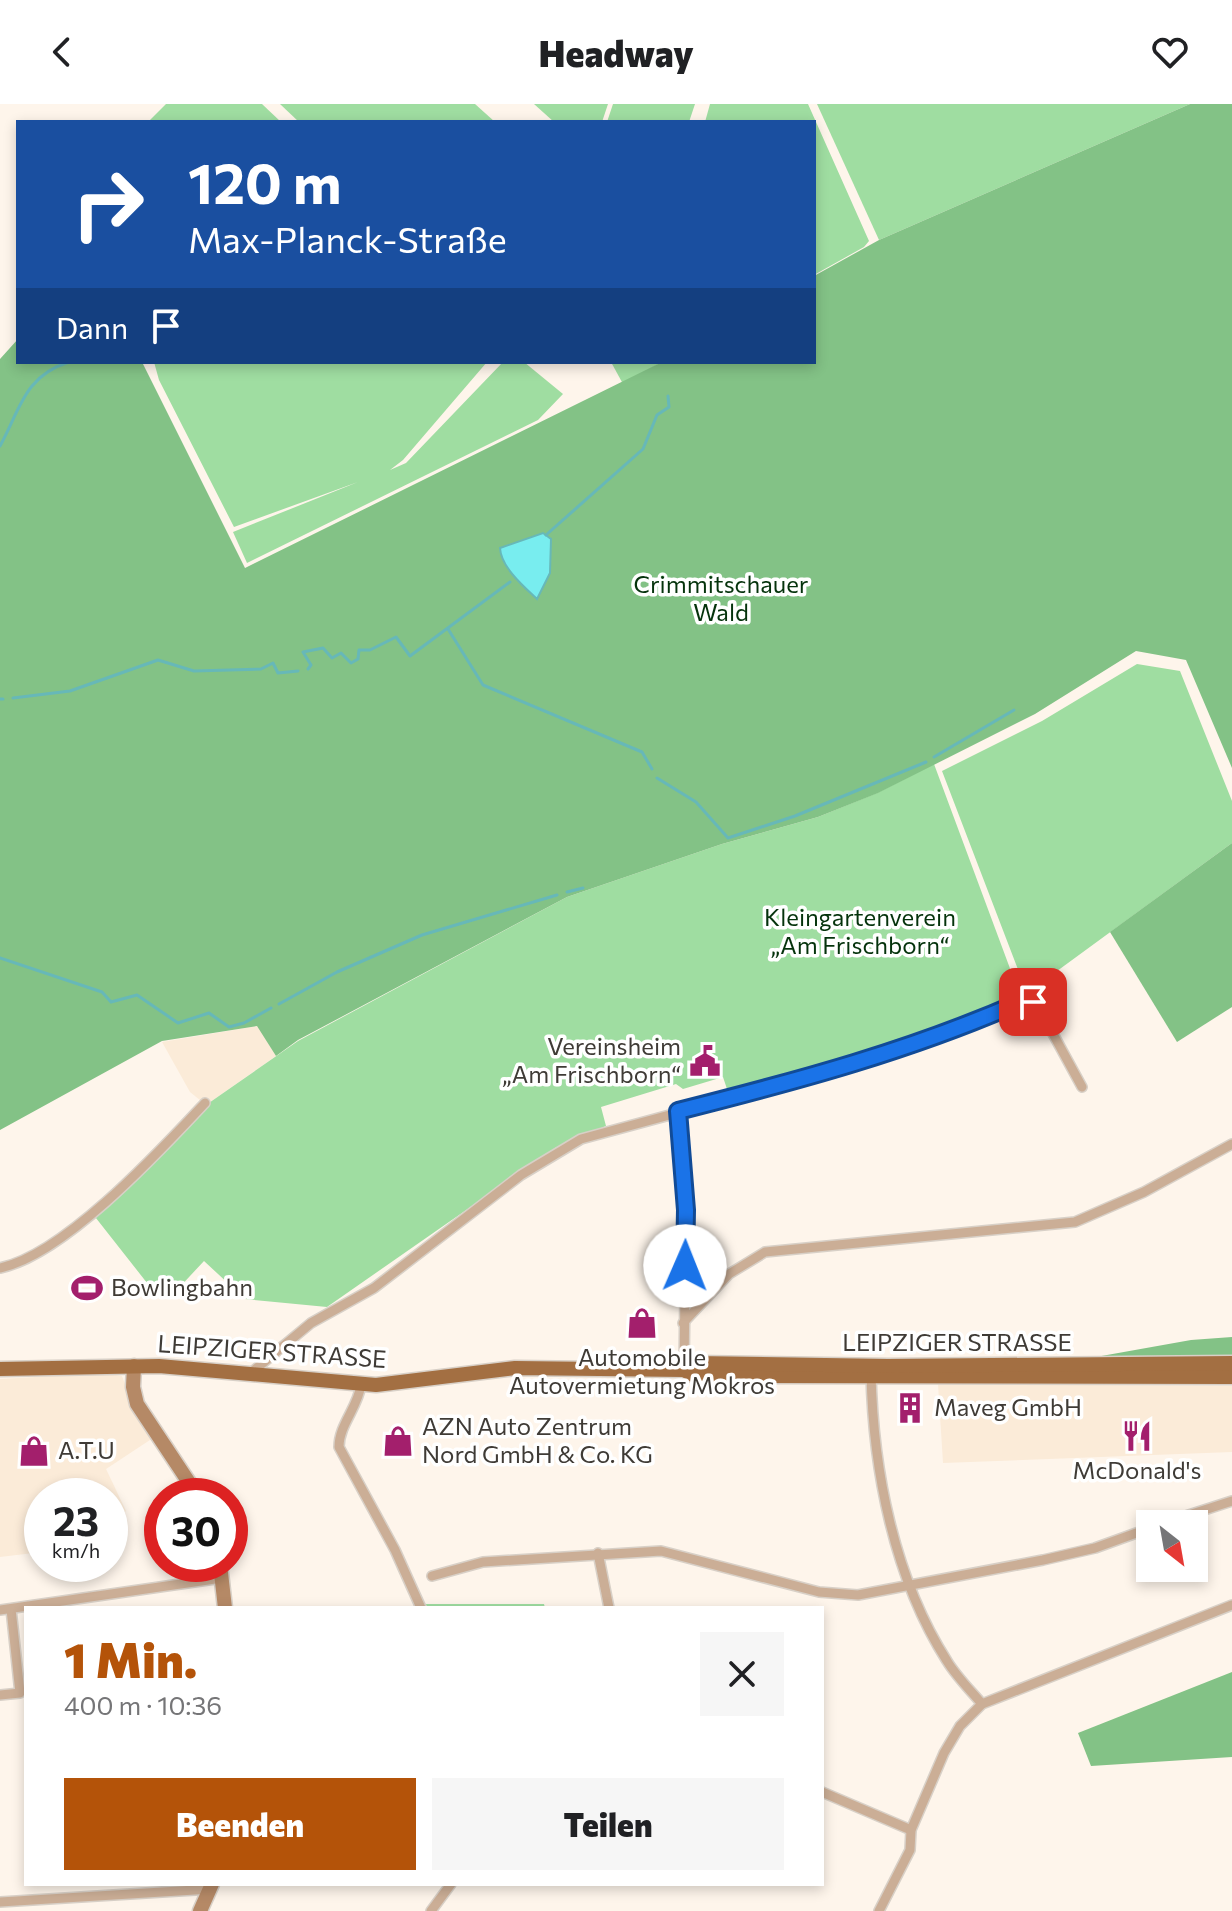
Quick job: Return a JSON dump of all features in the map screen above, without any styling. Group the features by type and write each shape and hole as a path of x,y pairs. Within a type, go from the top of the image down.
{"main road":[{"name":"LEIPZIGER STRASSE","path":"0,1369 134,1366 252,1372 361,1385 515,1368 684,1370 694,1363 871,1371 1232,1377"},
{"name":"LEIPZIGER STRASSE","path":"871,1371 1232,1363"},
{"path":"134,1366 133,1387 137,1404 186,1478"},
{"path":"222,1582 225,1606"},
{"path":"200,1911 212,1886"}],"street":[{"path":"252,1372 311,1323 374,1288 549,1157 596,1134 880,1058 952,1033 1025,1000 1040,1010 1082,1087"},
{"path":"0,1268 29,1260 78,1222 147,1164 205,1103"},
{"path":"678,1111 686,1210 684,1370"},
{"path":"683,1323 729,1274 765,1252 1075,1222 1144,1192 1229,1146 1232,1158"},
{"path":"871,1371 875,1438 887,1508 917,1607 948,1663 982,1704"},
{"path":"361,1385 358,1402 339,1438 339,1447 395,1550 420,1606"},
{"path":"1204,1510 1232,1501"},
{"path":"432,1576 483,1562 661,1551 819,1592 858,1595 1069,1554 1136,1532"},
{"path":"598,1553 609,1606"},
{"path":"47,1606 71,1604 171,1582"},
{"path":"879,1911 910,1850 911,1830 944,1753 960,1726 982,1704 1232,1605"},
{"path":"0,1610 24,1608"},
{"path":"0,1695 20,1693 11,1609"},
{"path":"824,1793 911,1830"},
{"path":"0,1902 95,1889 212,1886"},
{"path":"431,1911 450,1886"},
{"path":"50,1911 53,1897"}],"shaded area":[{"path":"258,1026 276,1056 206,1105 190,1092 162,1042"},
{"path":"106,1373 122,1376 135,1411 153,1438 106,1469 110,1478 24,1478 24,1554 0,1557 0,1379"},
{"path":"938,1384 1232,1386 1232,1452 943,1463"}],"green space":[{"path":"166,104 262,104 279,120 150,120"},
{"path":"280,104 475,104 493,120 297,120"},
{"path":"534,104 608,104 603,120 552,120"},
{"path":"613,104 695,104 690,120 608,120"},
{"path":"710,104 808,104 815,120 706,120"},
{"path":"817,104 1190,104 879,240"},
{"name":"Crimmitschauer Wald","path":"1190,104 1232,104 1232,768 1186,660 1136,651 1035,714 878,793 818,817 722,844 567,897 298,1040 276,1056 257,1026 162,1041 0,1130 0,359 16,341 16,364 143,364 245,568 658,364 816,364 816,275 879,240"},
{"path":"816,122 869,241 864,247 816,274"},
{"path":"155,364 485,364 403,460 390,470 406,463 501,364 526,364 563,394 538,420 247,563 233,532 358,482 234,527 159,380"},
{"path":"612,364 658,364 623,384"},
{"path":"1137,664 1180,671 1232,801 1232,843 1027,993 942,771 1042,721"},
{"name":"Kleingartenverein „Am Frischborn“","path":"934,764 1021,998 913,1041 803,1074 728,1092 723,1077 683,1089 676,1084 601,1107 606,1126 555,1148 327,1307 245,1299 204,1261 176,1291 151,1288 92,1213 206,1105 298,1041 567,897 722,844 818,817 877,793"},
{"path":"1232,843 1232,1007 1177,1042 1110,932"},
{"path":"1232,1337 1232,1356 1079,1360 1191,1340"},
{"path":"426,1604 544,1606 426,1606"},
{"path":"1232,1672 1232,1757 1091,1766 1078,1733"}],"water":[{"path":"543,533 551,539 550,573 537,599 508,569 500,548"}],"waterway":[{"path":"0,446 33,385 42,376 64,364"},
{"path":"546,535 643,449 657,415 669,407 668,396"},
{"path":"308,669 311,665 303,652 323,648 332,658 341,653 351,663 358,659 359,650 370,650 396,637 410,656 510,582"},
{"path":"448,629 483,685 642,752 652,769"},
{"path":"13,698 70,691 158,660 194,671 261,669 273,663 278,673 298,671"},
{"path":"934,757 1014,710"},
{"path":"657,778 696,802 728,838 795,816 926,762"},
{"path":"567,892 583,888"},
{"path":"279,1004 337,972 422,935 557,895"},
{"path":"0,958 102,992 111,1002 137,995 178,1023 209,1013 229,1027 244,1023 271,1008"}],"place":[{"name":"Vereinsheim „Am Frischborn“","path":"705,1061"},
{"name":"Bowlingbahn","path":"87,1288"},
{"name":"Automobile Autovermietung Mokros","path":"642,1323"},
{"name":"Maveg GmbH","path":"910,1408"},
{"name":"McDonald's","path":"1137,1436"},
{"name":"AZN Auto Zentrum Nord GmbH & Co. KG","path":"398,1441"},
{"name":"A.T.U","path":"34,1451"}],"route":[{"path":"685,1266 686,1210 678,1111 880,1058 952,1033 1025,1000 1033,1002"}]}
